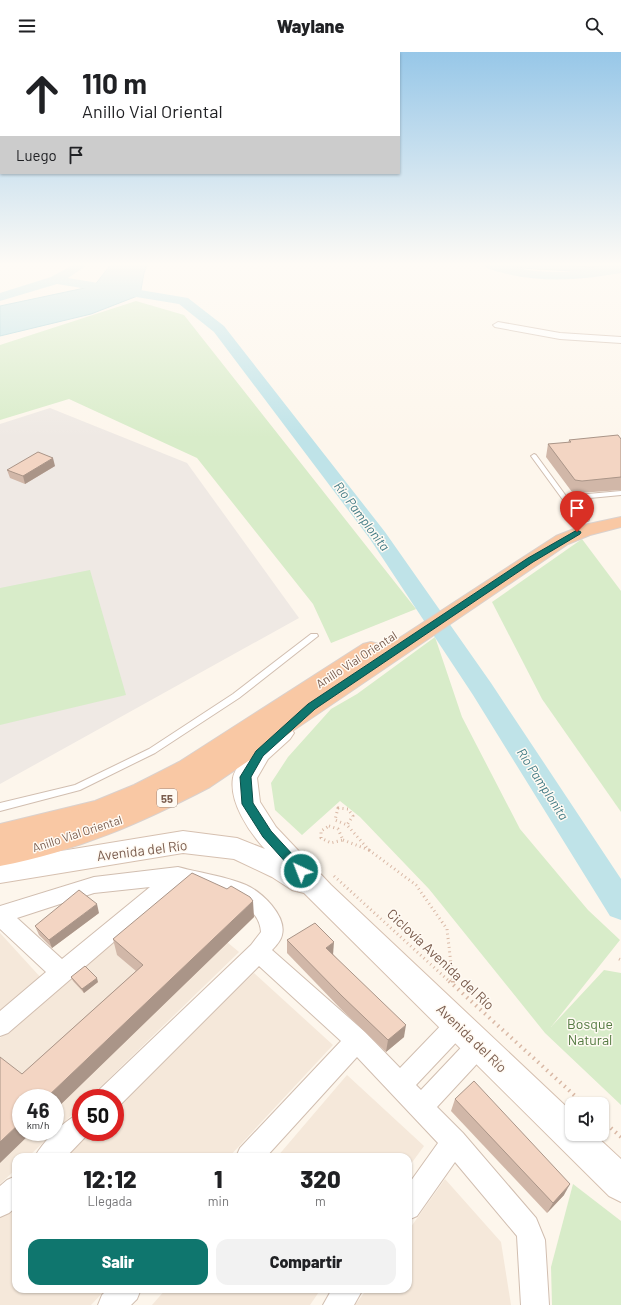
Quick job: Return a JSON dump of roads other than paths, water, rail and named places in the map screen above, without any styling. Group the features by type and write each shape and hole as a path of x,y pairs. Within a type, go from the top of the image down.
{"highway":[{"name":"Anillo Vial Oriental","path":"0,855 21,851 108,825 152,806 201,780 311,701 523,557 550,532 567,525 586,520 621,515"},
{"name":"Anillo Vial Oriental","path":"523,557 577,532 621,522"},
{"name":"Anillo Vial Oriental","path":"0,835 100,810 143,792 188,769 311,701"}],"main road":[{"name":"Avenida del Río","path":"311,701 260,753 245,777 248,804 267,834 324,882 458,1024 621,1184"},
{"name":"Avenida del Río","path":"0,872 183,842 237,849 282,869 324,882"}],"street":[{"path":"498,325 560,336 621,340"},
{"path":"0,1025 178,875"},
{"path":"62,972 0,916 94,885 178,875 241,892 267,914 271,923 272,934 259,952 118,1089"},
{"path":"259,952 357,1040 454,1142 528,1226 532,1240 535,1305"},
{"path":"400,1085 458,1024"},
{"path":"253,1153 357,1040"},
{"path":"421,1107 479,1045"},
{"path":"52,1153 72,1134"},
{"path":"412,1201 454,1142"},
{"path":"0,1204 12,1193"},
{"path":"112,1305 123,1293"},
{"path":"337,1305 346,1293"}],"lane":[{"path":"534,456 565,498 586,520"},
{"path":"565,498 621,494"},
{"path":"0,807 77,788 152,751 236,696 314,636"}],"water":[{"path":"0,321 60,321 0,336"}],"waterway":[{"name":"Río Pamplonita","path":"209,321 219,329 378,536 482,689 621,906"}],"park label":[{"name":"Bosque Natural","path":"590,1032"}]}
